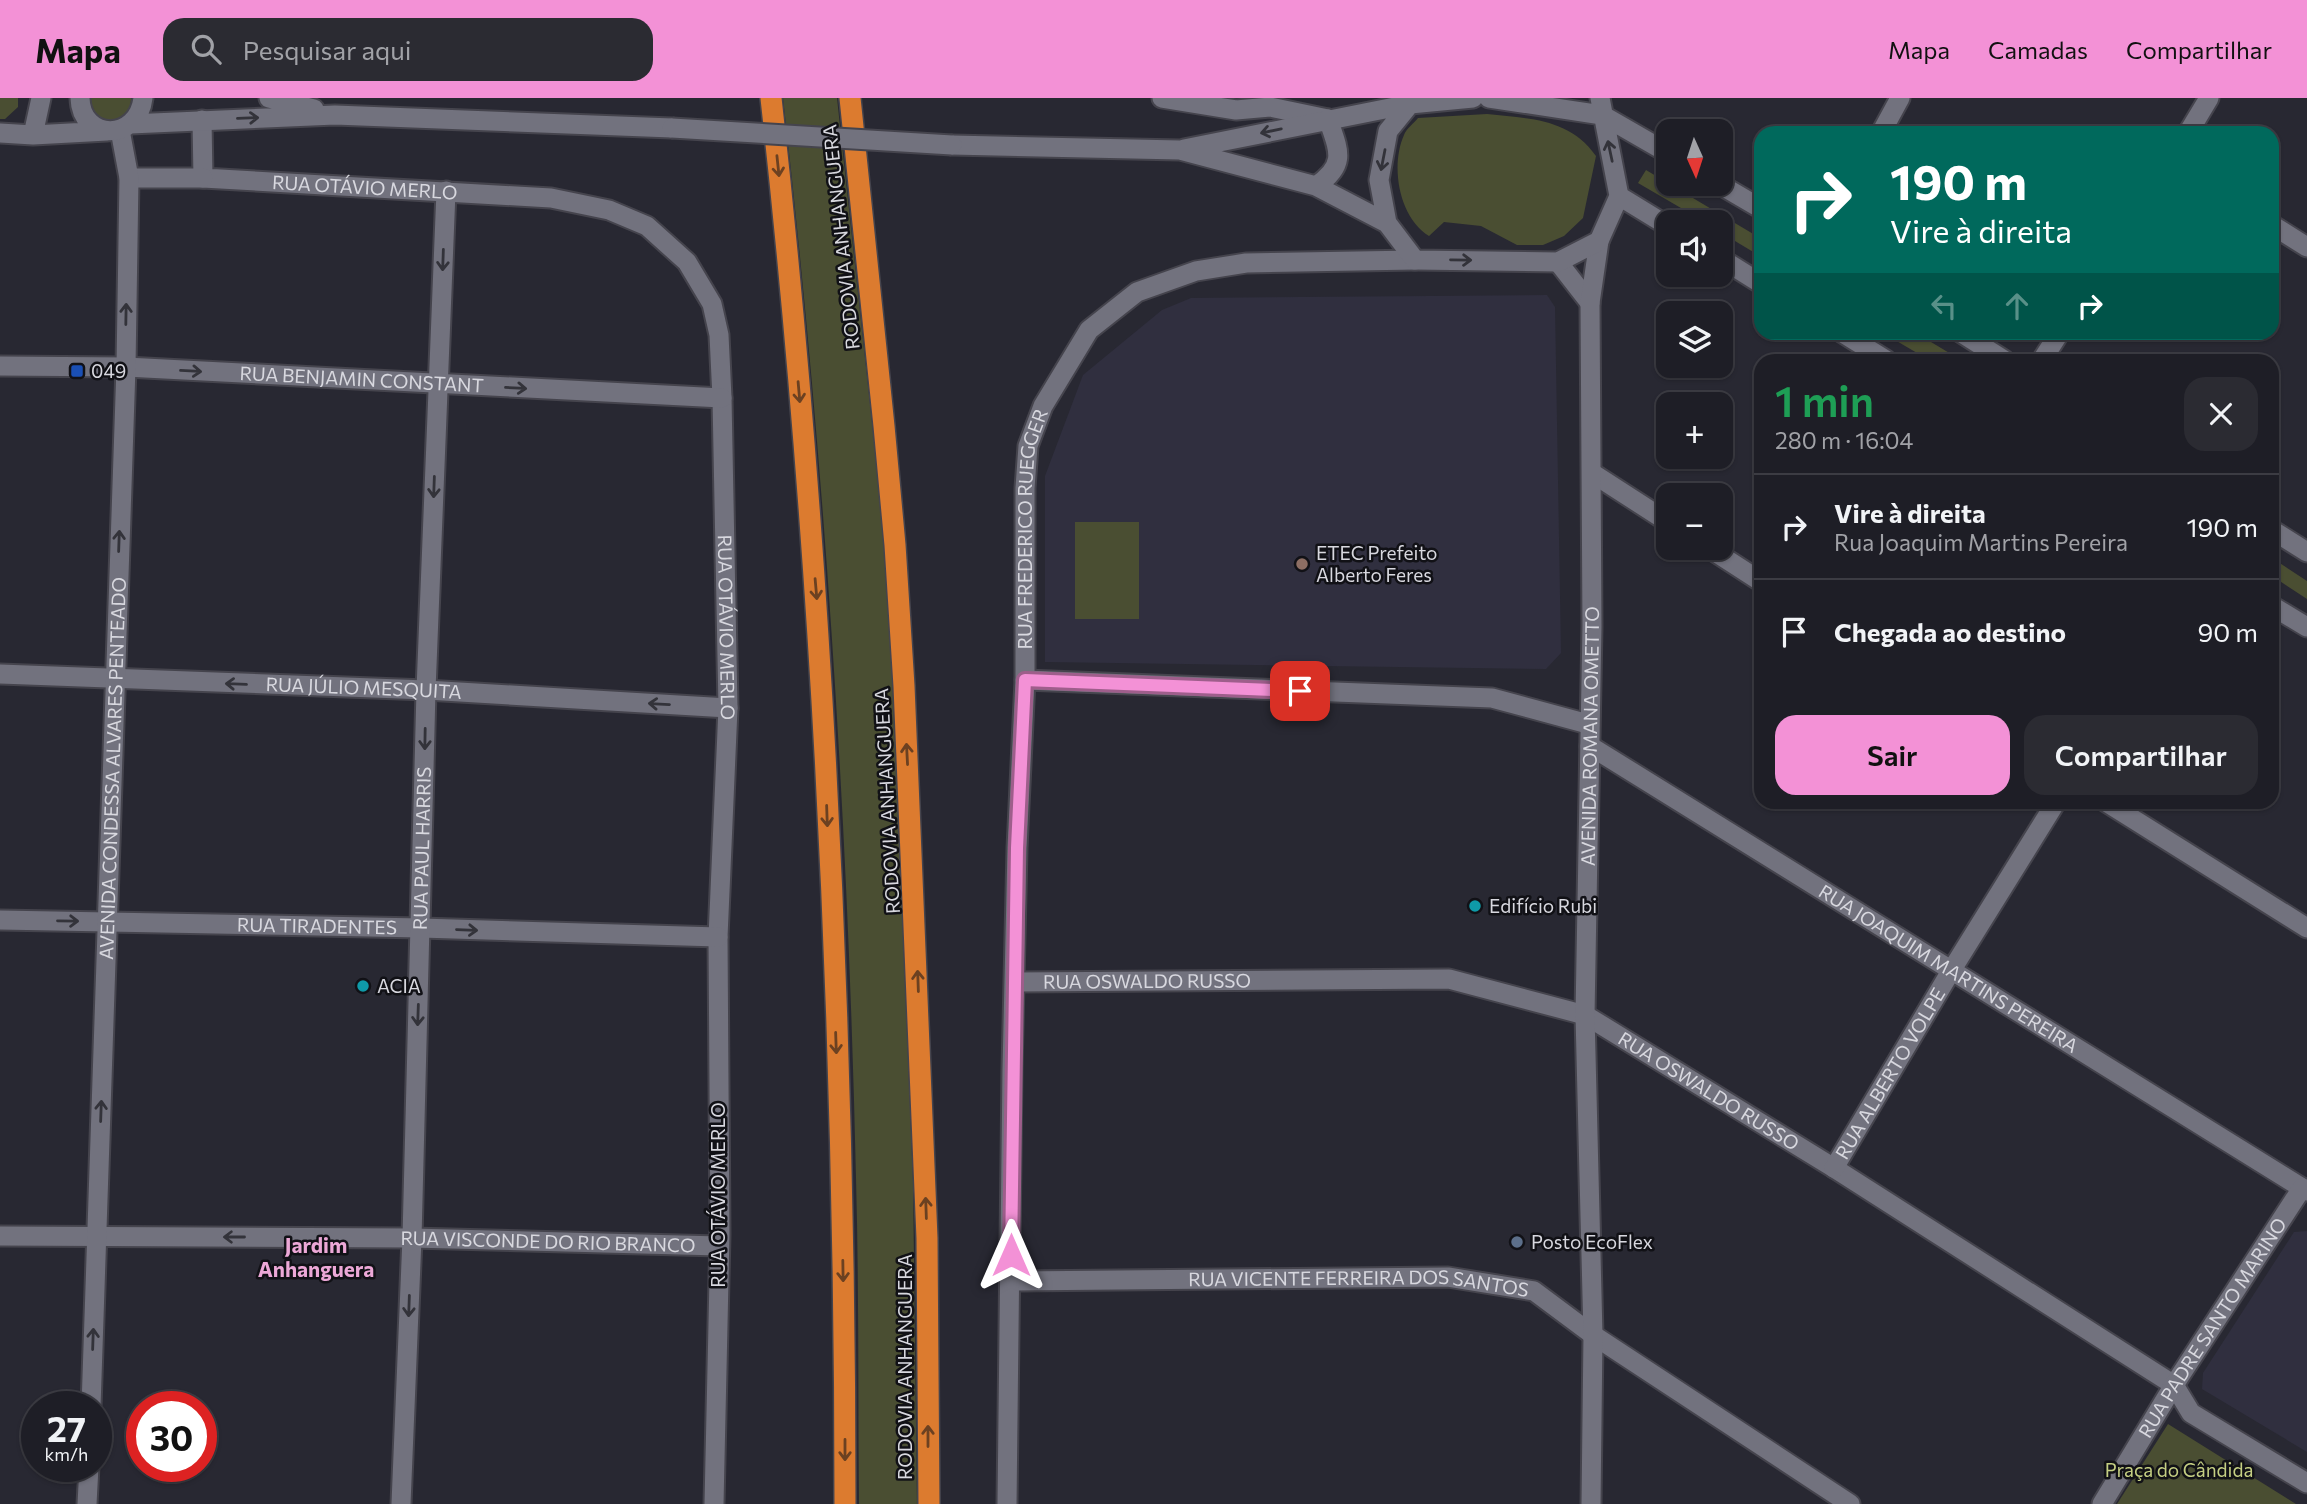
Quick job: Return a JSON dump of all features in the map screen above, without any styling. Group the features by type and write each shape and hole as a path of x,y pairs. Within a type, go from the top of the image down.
{"highway":[{"path":"771,98 823,689 841,1150 845,1504"},
{"name":"RODOVIA ANHANGUERA","path":"850,98 895,545 903,673 927,1238 929,1504"}],"street":[{"path":"33,135 41,98"},
{"path":"80,98 83,114 89,122 119,128 137,117 143,98"},
{"path":"269,98 335,115"},
{"path":"1162,98 1236,110 1263,103 1328,119"},
{"path":"0,134 33,135 202,120 335,115 672,128 952,145 1180,150 1410,104 1473,98"},
{"path":"1489,98 1601,106 1656,145"},
{"path":"1885,126 1900,98"},
{"path":"2192,126 2209,98"},
{"path":"1387,223 1379,180 1388,131 1410,104"},
{"path":"1601,106 1619,196 1656,219"},
{"path":"1316,186 1331,176 1338,166 1338,149 1328,119"},
{"path":"202,120 203,178"},
{"name":"AVENIDA CONDESSA ALVARES PENTEADO","path":"92,1391 126,367 129,177 119,128"},
{"path":"1180,150 1316,186 1387,223 1415,260"},
{"name":"RUA OTÁVIO MERLO","path":"129,177 203,178 551,198 609,211 647,226 687,262 712,304 719,335 722,398 727,708 718,937 719,1246 714,1504"},
{"name":"RUA PAUL HARRIS","path":"401,1504 412,1238 426,690 446,191"},
{"path":"1733,192 1754,204"},
{"name":"AVENIDA ROMANA OMETTO","path":"1591,1504 1593,1335 1585,1015 1590,746 1588,724 1592,626 1590,303 1599,242 1619,196"},
{"path":"2279,229 2307,247"},
{"path":"1590,303 1558,262 1599,242"},
{"name":"RUA FREDERICO RUEGGER","path":"1007,1504 1012,1070 1017,848 1025,680 1025,488 1028,446 1043,406 1089,330 1137,292 1196,271 1245,263 1415,260 1558,262"},
{"path":"1733,266 1754,279"},
{"path":"1854,340 1876,354"},
{"path":"1973,340 1995,354"},
{"name":"RUA BENJAMIN CONSTANT","path":"0,366 126,367 722,398"},
{"path":"1592,474 1656,514"},
{"path":"2279,534 2307,552"},
{"path":"1728,560 1754,577"},
{"path":"2279,610 2307,627"},
{"name":"RUA JÚLIO MESQUITA","path":"0,674 426,690 727,708"},
{"path":"1025,680 1492,698 1588,724"},
{"name":"RUA JOAQUIM MARTINS PEREIRA","path":"1590,746 2305,1190"},
{"name":"RUA ALBERTO VOLPE","path":"1834,1168 2052,809"},
{"path":"2117,809 2307,928"},
{"name":"RUA TIRADENTES","path":"0,920 718,937"},
{"name":"RUA OSWALDO RUSSO","path":"1016,982 1449,979 1585,1015 1834,1168 2174,1385 2191,1413 2307,1483"},
{"name":"RUA PADRE SANTO MARINO","path":"2102,1504 2174,1385 2305,1190"},
{"name":"RUA VISCONDE DO RIO BRANCO","path":"0,1236 412,1238 719,1246"},
{"name":"RUA VICENTE FERREIRA DOS SANTOS","path":"1011,1281 1448,1277 1534,1292 1593,1335 1850,1504"},
{"path":"87,1504 88,1482"}],"shaded area":[{"name":"ETEC Prefeito Alberto Feres","path":"1547,295 1555,307 1561,653 1546,669 1045,662 1045,476 1083,375 1162,310 1191,298"},
{"path":"2307,1231 2307,1452 2202,1389 2203,1373 2294,1232"}],"green space":[{"path":"0,98 18,98 18,107 5,119 0,119"},
{"path":"91,98 131,98 130,108 119,120 104,120 97,115"},
{"path":"783,98 837,98 884,534 894,710 913,1181 917,1504 859,1504 856,1178 840,772 811,367"},
{"path":"1487,114 1533,119 1561,127 1585,143 1596,156 1583,218 1564,236 1543,245 1517,245 1481,226 1444,222 1429,236 1410,217 1404,204 1398,176 1400,148 1406,131 1418,118"},
{"path":"1646,170 1656,176 1656,193 1638,183"},
{"path":"1660,196 1690,196 1713,210 1684,210"},
{"path":"1733,222 1754,234 1754,252 1733,240"},
{"path":"1895,340 1928,340 1951,354 1919,354"},
{"path":"1075,522 1139,522 1139,619 1075,619"},
{"path":"2279,563 2307,581 2307,599 2279,581"},
{"name":"Praça do Cândida","path":"2168,1424 2296,1504 2117,1504"}],"place":[{"name":"049","path":"77,371"},
{"name":"ETEC Prefeito Alberto Feres","path":"1302,564"},
{"name":"Edifício Rubi","path":"1475,906"},
{"name":"ACIA","path":"363,986"},
{"name":"Posto EcoFlex","path":"1517,1242"}],"district":[{"name":"Jardim Anhanguera","path":"316,1258"}],"route":[{"path":"1011,1255 1017,848 1025,680 1300,691"}]}
